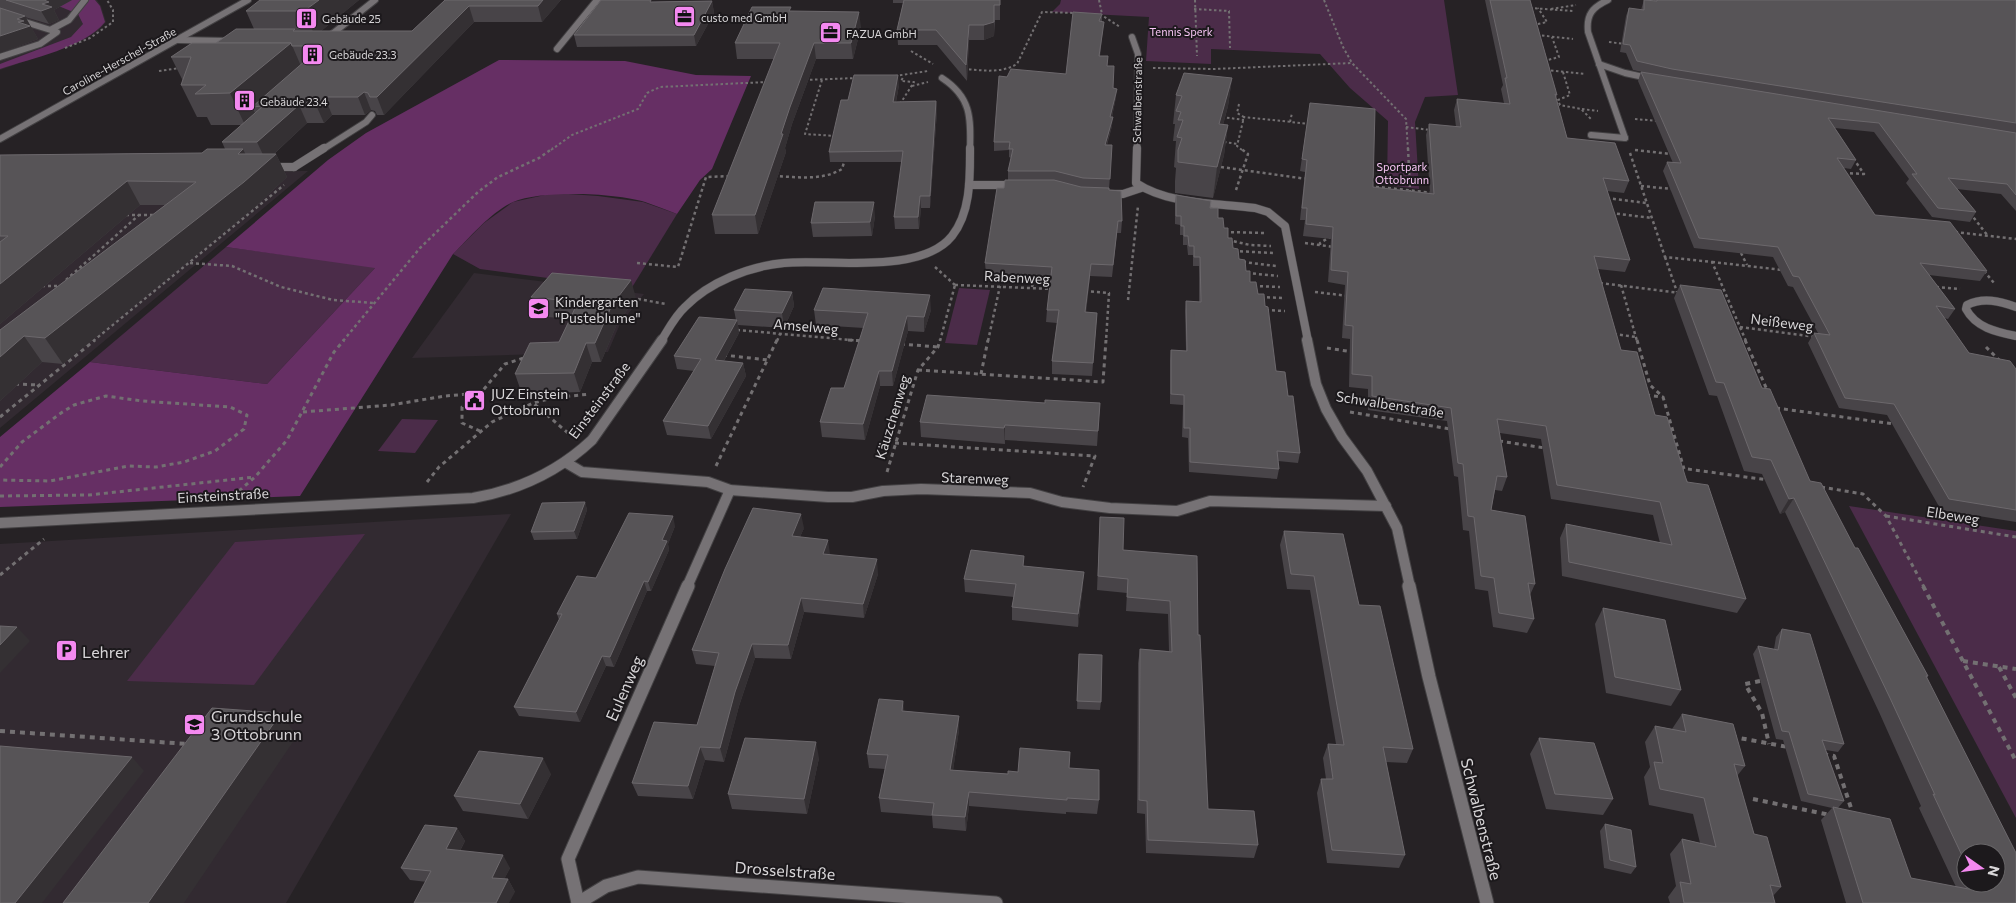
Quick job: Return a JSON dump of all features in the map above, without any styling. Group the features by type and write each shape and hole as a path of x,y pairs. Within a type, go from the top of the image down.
{"street":[{"path":"52,29 69,20 85,0"},
{"name":"Caroline-Herschel-Straße","path":"0,139 248,0"},
{"path":"334,40 324,40 375,0"},
{"path":"557,49 597,0"},
{"path":"1591,135 1625,138 1589,39 1586,25 1586,18 1594,8 1608,0"},
{"path":"0,14 58,32 51,39 0,57"},
{"name":"Schwalbenstraße","path":"1132,37 1138,54 1135,173 1136,183 1140,188 1158,195 1232,204 1268,212 1285,226 1316,384 1326,409 1342,437 1366,471 1397,528 1429,677 1487,903"},
{"path":"177,40 242,41"},
{"path":"1599,64 1625,73 1659,80"},
{"name":"Einsteinstraße","path":"0,523 489,496 532,480 566,462 592,439 684,307 718,282 749,270 782,264 900,261 921,256 950,239 964,212 969,185 971,131 968,110 960,91 942,78"},
{"path":"255,167 294,167 366,122 372,115"},
{"path":"969,185 1024,186"},
{"path":"1099,193 1123,194 1140,188"},
{"path":"2015,307 1986,301 1971,302 1967,305 1968,314 1979,324 1997,332 2016,336"},
{"name":"Starenweg","path":"566,462 582,472 708,482 730,490 828,497 852,497 883,490 921,489 1030,493 1076,504 1110,508 1177,511 1210,501 1386,506"},
{"name":"Eulenweg","path":"578,903 568,859 730,490"},
{"name":"Drosselstraße","path":"578,903 606,886 638,877 996,903"}],"path":[{"path":"1099,0 1100,9 1103,14 1116,24"},
{"path":"1194,0 1197,56"},
{"path":"1324,0 1343,47 1352,63 1406,119 1410,191"},
{"path":"1550,10 1565,5 1594,8"},
{"path":"1530,8 1570,10"},
{"path":"1530,26 1547,22 1538,8"},
{"path":"1194,9 1229,11 1230,48"},
{"path":"958,68 1001,71 1011,68 1017,64 1042,12 1077,13"},
{"path":"1094,14 1103,14"},
{"path":"1533,35 1572,39"},
{"path":"1542,62 1559,57 1552,37"},
{"path":"1589,39 1632,45"},
{"path":"911,51 938,69"},
{"path":"1138,68 1214,69 1352,63"},
{"path":"158,71 188,68"},
{"path":"890,76 929,70"},
{"path":"1543,70 1584,74"},
{"path":"1564,72 1570,95 1558,100 1560,104 1599,111"},
{"path":"895,111 914,82 901,81 904,75"},
{"path":"798,80 860,78"},
{"path":"822,80 805,134 844,136"},
{"path":"216,511 255,477 288,440 334,352 420,248 478,192 498,177 539,158 572,135 638,108 647,92 660,87 771,82"},
{"path":"1239,104 1237,113 1244,118"},
{"path":"1581,109 1591,119 1620,124"},
{"path":"1290,122 1292,113"},
{"path":"1215,116 1316,125"},
{"path":"1618,117 1666,122"},
{"path":"1232,204 1248,154 1237,146 1244,118"},
{"path":"1406,127 1436,130"},
{"path":"1218,142 1238,144"},
{"path":"772,176 832,175 842,169 847,150"},
{"path":"1677,292 1629,150 1678,155"},
{"path":"1849,180 1844,172 1864,174 1850,153"},
{"path":"0,417 248,216 295,175 294,167"},
{"path":"1221,168 1312,180"},
{"path":"637,263 678,268 706,177 737,176"},
{"path":"1369,186 1437,194"},
{"path":"1641,186 1676,190"},
{"path":"1398,189 1398,196"},
{"path":"1612,192 1614,199"},
{"path":"1606,198 1646,203"},
{"path":"1128,300 1139,199"},
{"path":"1967,210 1989,236"},
{"path":"1606,212 1652,218"},
{"path":"118,215 162,215"},
{"path":"54,294 59,286 139,215"},
{"path":"238,215 248,216"},
{"path":"1951,228 1961,240"},
{"path":"1222,232 1289,244"},
{"path":"1955,232 2016,239"},
{"path":"1320,245 1320,243 1332,236"},
{"path":"1226,240 1250,245 1320,245 1340,248"},
{"path":"1231,251 1289,244"},
{"path":"1741,254 1747,265"},
{"path":"921,256 955,284"},
{"path":"1665,256 1786,270"},
{"path":"1237,262 1297,284"},
{"name":"Neißeweg","path":"1712,262 1771,399"},
{"path":"189,263 232,266 281,287 298,292 334,300 374,303"},
{"path":"1978,263 2015,307"},
{"path":"1244,273 1355,297"},
{"path":"1032,287 1035,274"},
{"path":"1593,282 1685,293"},
{"name":"Rabenweg","path":"955,284 1058,289"},
{"name":"Käuzchenweg","path":"883,490 895,443 918,370 938,348 955,284"},
{"path":"1249,286 1297,284"},
{"path":"1255,296 1297,284"},
{"path":"40,286 68,285"},
{"path":"157,285 163,285"},
{"path":"1621,285 1650,386 1663,397 1684,469"},
{"path":"981,374 1000,286"},
{"path":"918,370 1103,382 1109,293 1083,291"},
{"path":"1720,297 1728,298"},
{"path":"638,299 649,300"},
{"path":"1979,324 1972,335 2000,360 2005,368"},
{"name":"Neißeweg","path":"1740,327 1822,338"},
{"name":"Amselweg","path":"731,330 872,342"},
{"path":"1608,333 1636,337"},
{"path":"723,451 780,334"},
{"path":"891,344 938,348"},
{"path":"1308,345 1356,352"},
{"path":"720,354 768,360"},
{"path":"480,431 462,423 462,407 481,393 505,364 530,357"},
{"path":"1991,359 2000,360"},
{"path":"10,383 39,385"},
{"path":"302,412 391,405 445,396 481,393"},
{"path":"411,501 439,468 492,422 533,403 552,398 590,394"},
{"path":"1644,395 1663,397"},
{"path":"0,468 22,442 61,413 74,405 106,396 142,401 230,407 247,415 244,429 215,451 184,462 156,466 128,466 50,481 0,480"},
{"path":"533,403 568,433"},
{"path":"1778,416 1775,408 1900,424"},
{"name":"Schwalbenstraße","path":"1326,409 1446,427 1454,430"},
{"path":"1490,440 1548,448"},
{"path":"895,443 1095,456 1076,504"},
{"path":"1674,467 1770,480"},
{"path":"0,496 89,495 255,477"},
{"path":"1816,487 1863,494 1886,516 2016,761"},
{"path":"1824,488 1827,494"},
{"name":"Elbeweg","path":"1886,516 2016,537"},
{"path":"0,575 70,519"},
{"path":"1963,661 2016,670"},
{"path":"1999,667 2016,698"},
{"path":"1760,681 1745,684 1762,714 1769,744"},
{"path":"0,731 198,745"},
{"path":"1738,747 1734,737 1797,749"},
{"path":"1815,752 1834,756 1855,820 1846,818"},
{"path":"1752,799 1836,816"}],"shaded area":[{"path":"0,0 97,0 106,22 98,31 80,42 0,70"},
{"path":"25,0 95,0 100,6 105,22 96,31 71,45 0,69 0,64 71,37 83,24 78,14 61,7"},
{"path":"499,60 625,61 696,75 751,76 712,169 700,180 677,214 632,199 598,195 560,194 526,198 513,202 481,225 453,254 300,496 0,507 0,437 90,362 267,384 375,268 226,247 328,160 366,133"},
{"path":"308,171 0,428 0,255 110,172"},
{"name":"Kindergarten \"Pusteblume\"","path":"474,273 644,294 620,324 608,352 412,358"},
{"name":"Grundschule 3 Ottobrunn","path":"511,514 286,903 0,903 0,544"}],"green space":[{"path":"1061,0 1444,0 1458,95 1425,97 1415,122 1419,189 1387,185 1388,121 1350,88 1320,54 1211,49 1211,64 1146,61 1149,17 1052,12 1060,4"},
{"path":"554,193 643,202 677,214 631,289 480,269 453,254 484,223 513,202"},
{"path":"226,247 376,267 267,384 90,362"},
{"path":"959,288 990,290 977,345 945,343"},
{"path":"402,419 438,420 415,453 378,451"},
{"path":"1849,506 2016,531 2016,818"},
{"path":"365,534 254,685 127,681 235,542"}],"building":[{"path":"6,0 44,0 49,2 42,4 52,7 41,11"},
{"path":"260,0 319,0 304,11 246,11"},
{"path":"445,0 543,0 538,6 469,6 377,97 370,97 368,93 364,92 358,97 325,97 316,105 299,105 257,142 222,142 263,106 252,107 313,54 315,50 310,46 292,46 291,43 216,43 236,29 412,31"},
{"path":"601,0 651,0 650,2 712,1 694,35 574,35"},
{"path":"904,0 1000,0 1000,5 994,5 994,22 984,25 969,25 966,65 936,30 897,30"},
{"path":"1490,0 1530,0 1567,138 1615,143 1629,181 1603,178 1630,260 1594,256 1621,350 1637,352 1655,415 1667,417 1687,482 1708,485 1746,599 1569,562 1566,524 1672,545 1660,502 1557,485 1546,426 1497,419 1507,477 1497,476 1491,510 1525,516 1535,584 1528,583 1534,619 1499,613 1494,578 1481,576 1474,517 1468,516 1463,464 1458,463 1451,408 1372,396 1372,376 1352,374 1353,326 1345,325 1348,272 1331,270 1333,227 1306,224 1307,208 1302,208 1307,160 1302,159 1310,103 1375,109 1373,187 1434,194 1429,124 1461,127 1457,99 1510,104 1505,78 1507,78"},
{"path":"1644,0 2016,0 2016,123 1672,69 1637,61 1630,45 1623,44 1629,8 1644,10"},
{"path":"752,7 791,7 789,11 859,12 851,43 814,43 790,107 781,134 783,134 755,215 712,215 780,43 735,43"},
{"path":"0,8 25,16 17,19 24,21 18,22 30,26 0,36"},
{"path":"1073,12 1102,14 1099,21 1104,22 1099,56 1108,56 1107,66 1114,66 1113,88 1117,89 1110,117 1113,117 1105,145 1112,145 1110,179 1083,178 1055,171 1008,171 1013,149 1009,149 1010,142 994,142 999,76 1007,77 1011,69 1066,74"},
{"path":"192,43 291,43 230,93 195,94 206,85 181,85 191,57 171,57"},
{"path":"1641,72 2016,133 2016,195 2007,184 1948,178 1976,212 1938,208 1912,174 1917,174 1879,123 1828,118 1856,160 1837,158 1875,215 1950,222 1987,271 1920,263 1955,309 1936,306 1969,353 2010,361 2016,369 2016,510 1949,499 1894,404 1845,398 1814,333 1830,335 1799,277 1793,276 1778,247 1699,238 1667,162 1681,163"},
{"path":"1184,73 1232,78 1219,124 1228,125 1217,167 1178,162 1178,150 1182,138 1177,137 1183,120 1178,120 1181,112 1176,111 1182,96 1176,95"},
{"path":"854,75 898,75 893,102 936,101 930,196 920,196 918,217 894,217 903,151 829,152 841,100 848,100"},
{"path":"207,149 243,149 238,154 276,154 244,182 45,338 24,336 0,357 0,330 196,182 127,181 0,284 0,242 8,236 0,236 0,155 202,153"},
{"path":"1005,180 1054,180 1081,187 1109,188 1109,190 1121,191 1122,221 1118,221 1113,265 1091,264 1085,312 1097,313 1093,363 1052,361 1059,310 1047,310 1052,267 985,263 997,188 1004,188"},
{"path":"1176,195 1211,201 1210,208 1218,208 1218,218 1223,218 1224,228 1228,228 1228,238 1232,238 1233,248 1238,249 1239,259 1245,260 1246,271 1250,271 1250,282 1256,282 1258,294 1264,294 1265,306 1268,307 1276,371 1285,372 1288,396 1293,396 1300,453 1277,451 1279,469 1190,462 1190,428 1184,428 1184,395 1171,394 1171,350 1187,351 1186,301 1201,302 1200,257 1194,257 1194,246 1189,246 1188,236 1184,236 1181,216 1176,216"},
{"path":"815,202 874,202 870,222 811,223"},
{"path":"552,273 631,280 612,305 595,343 586,343 574,373 515,374 530,343 559,342 578,302 531,297"},
{"path":"1680,285 1721,290 1762,388 1770,389 1810,481 1821,483 1855,548 1858,548 1928,676 1926,676 2016,853 2016,903 1863,903 1833,807 1890,819 1911,878 1956,887 1956,893 2006,893 2006,843 1956,843 1890,698 1794,498 1789,499 1771,460 1752,457 1724,383 1716,382"},
{"path":"823,288 930,295 924,317 907,316 892,371 879,371 863,424 820,422 831,388 844,388 868,313 814,310"},
{"path":"745,289 792,292 782,313 734,310"},
{"path":"699,317 737,320 715,360 743,363 708,426 663,421 701,359 674,356"},
{"path":"927,395 1045,403 1045,400 1100,403 1098,431 1005,425 1004,428 920,422"},
{"path":"585,502 574,531 531,532 542,503"},
{"path":"753,508 801,514 792,536 828,540 823,554 877,559 863,604 801,598 788,645 752,644 735,692 720,748 700,747 688,786 632,783 654,722 697,725 719,653 692,650 725,569"},
{"path":"629,513 673,516 662,540 667,541 648,582 644,581 610,657 602,656 576,712 514,707 562,614 557,614 577,576 596,578"},
{"path":"1100,517 1124,518 1123,550 1197,556 1198,635 1200,635 1208,809 1254,811 1258,845 1148,840 1147,801 1139,800 1140,649 1172,652 1170,601 1127,597 1128,579 1098,576"},
{"path":"1284,531 1343,534 1359,605 1380,606 1413,749 1383,747 1405,855 1332,850 1321,779 1333,779 1328,744 1344,745 1314,576 1291,574"},
{"path":"971,550 1024,556 1023,566 1084,572 1078,614 1012,607 1016,584 964,579"},
{"path":"1603,608 1665,620 1681,690 1615,677"},
{"path":"0,626 17,627 0,645"},
{"path":"1782,629 1810,634 1844,744 1822,740 1844,801 1808,794 1789,732 1782,731 1758,646 1778,650"},
{"path":"1079,654 1102,655 1101,702 1077,701"},
{"path":"879,699 903,701 902,711 959,716 950,770 1008,774 1008,771 1018,772 1020,748 1070,752 1069,768 1099,770 1099,800 1067,798 1067,800 969,792 965,817 932,815 934,803 879,798 888,755 867,754"},
{"path":"212,708 281,713 148,903 63,903"},
{"path":"1682,714 1733,724 1745,766 1734,764 1754,834 1767,837 1781,887 1770,885 1775,903 1684,903 1680,882 1691,884 1682,839 1716,847 1704,798 1660,789 1654,762 1663,763 1655,726 1686,732"},
{"path":"745,738 816,742 804,799 728,794"},
{"path":"1539,738 1594,743 1613,799 1555,794"},
{"path":"0,746 132,757 15,903 0,903"},
{"path":"479,751 543,758 520,804 454,796"},
{"path":"1605,824 1631,830 1636,867 1610,860"},
{"path":"425,825 457,828 446,849 503,855 492,878 508,879 496,903 414,903 431,871 401,868"}],"place":[{"name":"custo med GmbH","path":"685,17"},
{"name":"Gebäude 25","path":"306,18"},
{"name":"FAZUA GmbH","path":"830,33"},
{"name":"Gebäude 23.3","path":"313,54"},
{"name":"Gebäude 23.4","path":"244,101"},
{"name":"Kindergarten \"Pusteblume\"","path":"539,309"},
{"name":"JUZ Einstein Ottobrunn","path":"475,401"},
{"name":"Lehrer","path":"66,651"},
{"name":"Grundschule 3 Ottobrunn","path":"195,724"}],"park label":[{"name":"Tennis Sperk","path":"1181,31"},
{"name":"Sportpark Ottobrunn","path":"1402,172"}]}
